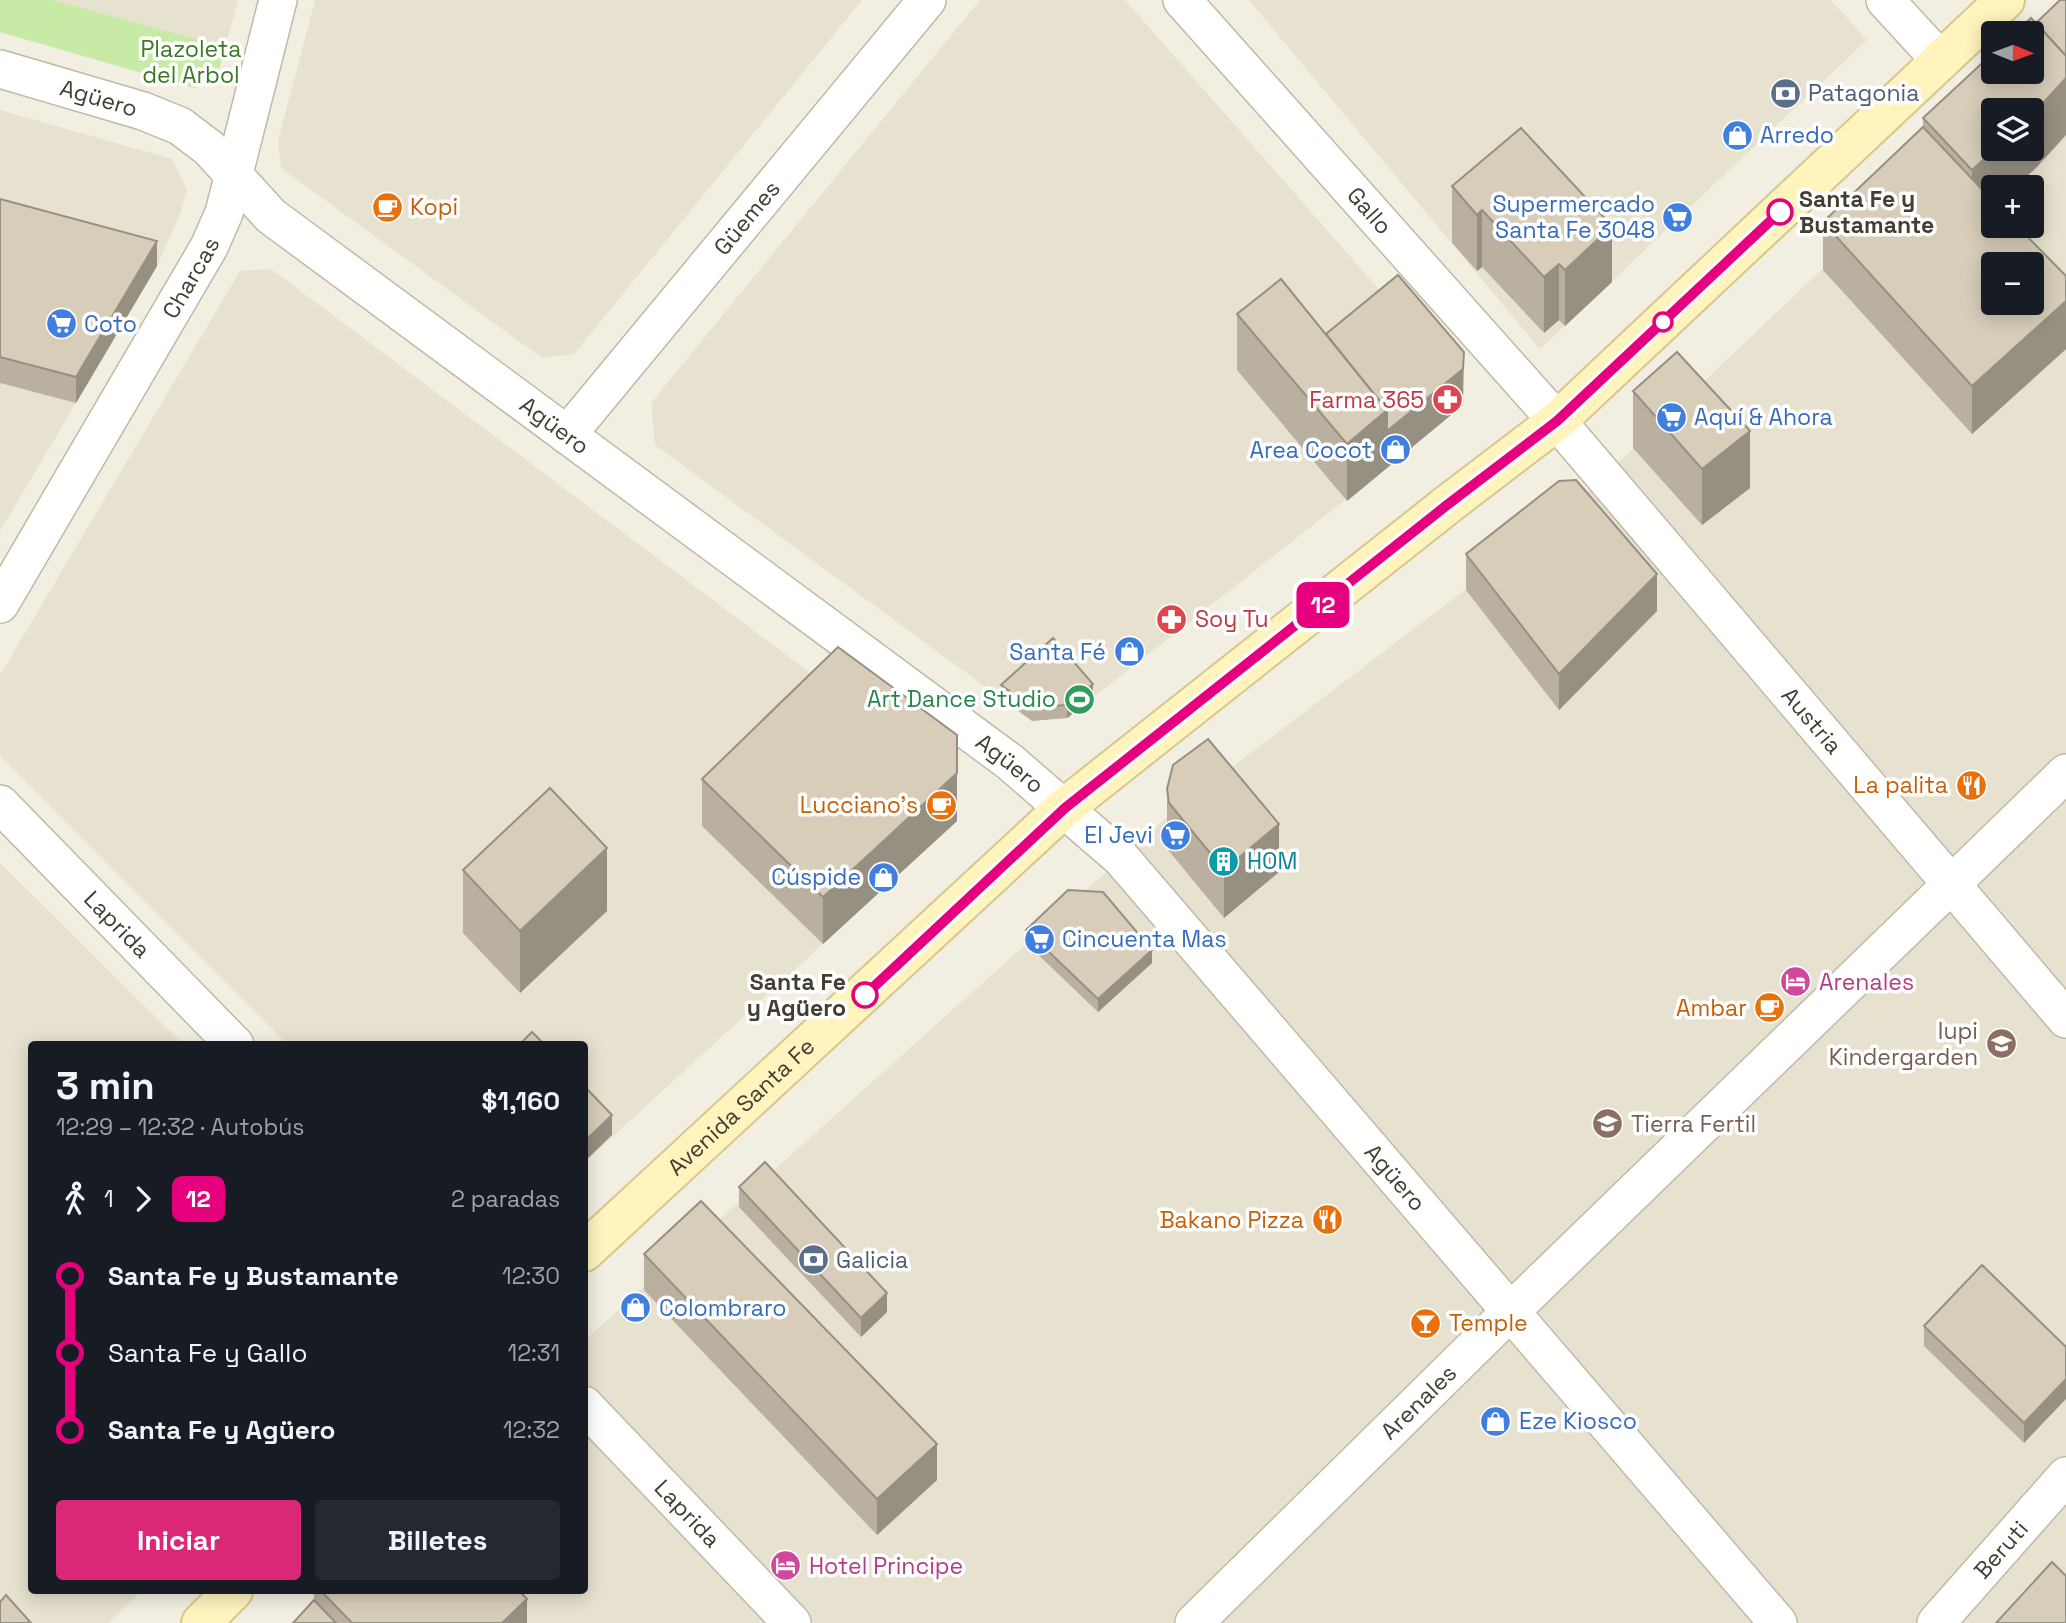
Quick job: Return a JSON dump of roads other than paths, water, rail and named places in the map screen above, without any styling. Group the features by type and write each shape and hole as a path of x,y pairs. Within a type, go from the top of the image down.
{"main road":[{"name":"Avenida Santa Fe","path":"588,1248 1065,808 1557,421 2005,0"},
{"path":"201,1623 230,1594"}],"street":[{"name":"Charcas","path":"0,604 209,247 225,213 278,0"},
{"name":"Güemes","path":"567,435 927,0"},
{"name":"Gallo","path":"1182,0 1557,421"},
{"path":"1885,0 1941,61"},
{"name":"Agüero","path":"0,69 143,110 180,126 209,148 271,216 1010,762 1065,808 1121,858 1779,1623"},
{"name":"Austria","path":"1557,421 2066,1019"},
{"name":"Arenales","path":"1194,1623 1510,1312 2066,773"},
{"name":"Laprida","path":"0,804 231,1041"},
{"name":"Laprida","path":"588,1409 792,1623"},
{"name":"Beruti","path":"1936,1623 2066,1476"}],"place":[{"name":"Patagonia","path":"1785,93"},
{"name":"Arredo","path":"1737,135"},
{"name":"Kopi","path":"387,207"},
{"name":"Santa Fe y Bustamante","path":"1780,212"},
{"name":"Supermercado Santa Fe 3048","path":"1678,217"},
{"name":"Coto","path":"61,324"},
{"name":"Farma 365","path":"1447,400"},
{"name":"Aquí & Ahora","path":"1671,417"},
{"name":"Area Cocot","path":"1395,450"},
{"name":"Soy Tu","path":"1172,619"},
{"name":"Santa Fé","path":"1129,652"},
{"name":"Art Dance Studio","path":"1079,699"},
{"name":"La palita","path":"1971,785"},
{"name":"Lucciano's","path":"941,805"},
{"name":"El Jevi","path":"1176,835"},
{"name":"HOM","path":"1224,861"},
{"name":"Cúspide","path":"884,877"},
{"name":"Cincuenta Mas","path":"1039,939"},
{"name":"Arenales","path":"1796,982"},
{"name":"Santa Fe y Agüero","path":"865,995"},
{"name":"Ambar","path":"1770,1008"},
{"name":"Iupi Kindergarden","path":"2001,1044"},
{"name":"Tierra Fertil","path":"1608,1124"},
{"name":"Bakano Pizza","path":"1327,1220"},
{"name":"Galicia","path":"813,1260"},
{"name":"Colombraro","path":"636,1308"},
{"name":"Temple","path":"1426,1323"},
{"name":"Eze Kiosco","path":"1496,1421"},
{"name":"Hotel Principe","path":"786,1566"}],"park label":[{"name":"Plazoleta del Arbol","path":"191,62"}]}
